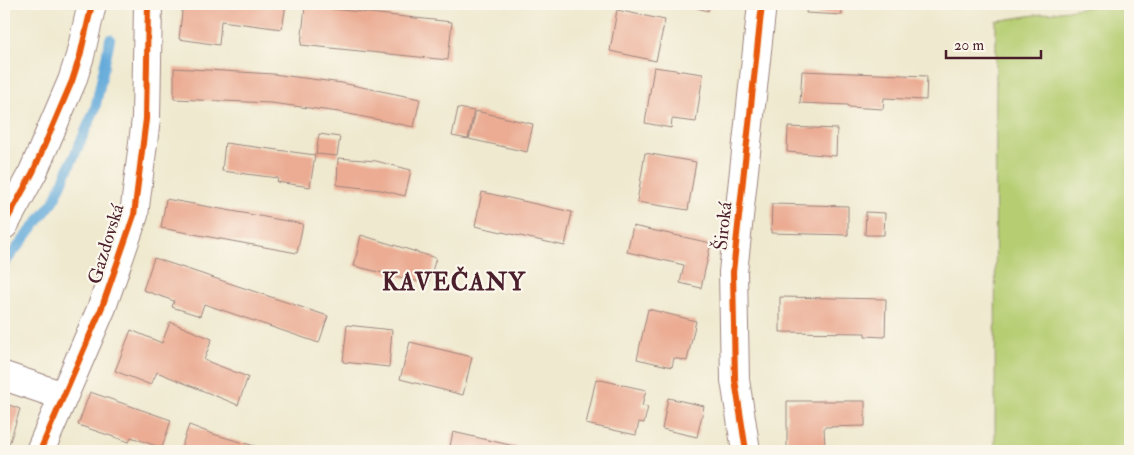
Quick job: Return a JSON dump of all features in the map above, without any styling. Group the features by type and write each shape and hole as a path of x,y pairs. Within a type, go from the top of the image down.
{"street":[{"path":"4,225 33,172 72,80 92,4"},
{"name":"Gazdovská","path":"40,451 102,307 134,215 146,119 148,4"},
{"name":"Široká","path":"746,451 734,380 734,272 762,4"},
{"path":"4,376 63,396"}],"green space":[{"path":"1106,4 1130,4 1130,451 995,451 996,21"}],"building":[{"path":"4,4 9,4 5,31 4,31"},
{"path":"183,4 286,4 282,29 221,21 219,45 179,39"},
{"path":"681,4 710,4 708,11"},
{"path":"807,4 842,4 842,15 806,13"},
{"path":"305,6 452,22 448,60 301,45"},
{"path":"617,10 665,20 656,61 610,51"},
{"path":"654,67 703,74 696,122 672,119 671,128 645,123"},
{"path":"174,68 273,74 342,83 420,99 414,127 339,112 271,103 174,99"},
{"path":"802,71 927,76 926,100 884,98 883,109 800,103"},
{"path":"458,108 474,111 468,139 452,136"},
{"path":"476,111 533,124 527,152 469,139"},
{"path":"788,127 837,129 836,156 787,152"},
{"path":"319,134 340,137 337,156 316,154"},
{"path":"225,143 315,155 310,187 277,182 278,178 222,171"},
{"path":"645,153 696,162 688,210 637,202"},
{"path":"338,158 376,161 411,170 405,196 381,190 337,185"},
{"path":"482,192 572,212 565,246 475,226"},
{"path":"166,199 303,224 297,253 161,228"},
{"path":"772,204 848,206 848,235 771,233"},
{"path":"866,212 885,213 884,235 865,235"},
{"path":"633,226 711,243 701,288 680,283 684,265 627,252"},
{"path":"361,235 436,258 428,284 354,266"},
{"path":"154,258 328,316 319,343 204,304 200,316 172,307 174,301 143,290"},
{"path":"780,297 886,299 885,337 865,336 865,333 780,332"},
{"path":"648,309 696,321 687,361 674,358 672,367 637,359"},
{"path":"170,322 212,339 204,360 248,377 238,405 157,372 151,385 115,371 131,330 162,343"},
{"path":"347,325 392,330 389,367 343,362"},
{"path":"410,342 472,357 463,395 400,379"},
{"path":"596,379 646,390 642,406 648,407 644,423 639,422 636,435 586,424"},
{"path":"90,392 171,420 162,448 131,437 129,442 78,425"},
{"path":"668,398 704,406 697,437 662,429"},
{"path":"787,401 865,401 865,426 824,427 825,448 787,448"},
{"path":"4,403 20,409 7,451 4,451"},
{"path":"189,425 213,434 272,451 180,451"},
{"path":"453,432 527,449 526,451 449,451"}],"waterway":[{"path":"4,264 54,201 95,109 110,39"}],"cycle path":[{"path":"4,225 33,172 72,81 92,4"},
{"path":"40,451 102,307 134,215 146,119 148,4"},
{"path":"746,451 735,380 733,272 762,4"}],"district":[{"name":"KAVEČANY","path":"454,282"}]}
